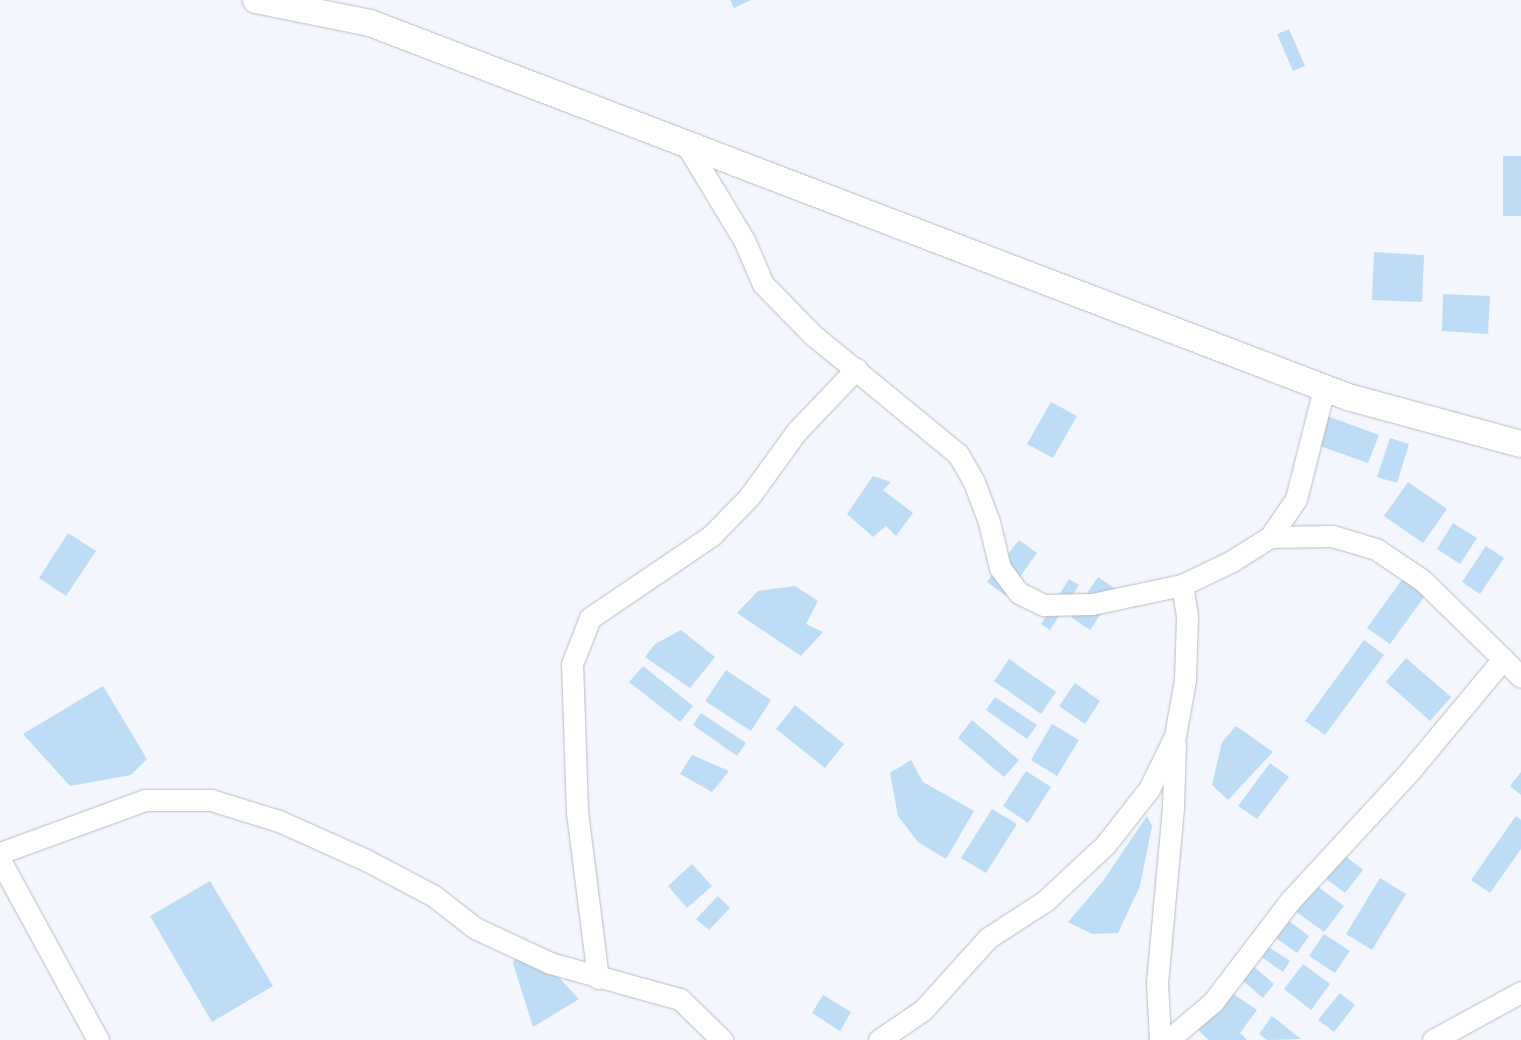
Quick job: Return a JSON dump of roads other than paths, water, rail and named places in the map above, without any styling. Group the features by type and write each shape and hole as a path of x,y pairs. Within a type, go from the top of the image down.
{"street":[{"path":"256,0 370,23 1324,388 1521,444"},
{"path":"686,144 744,240 764,284 813,335 958,454 974,482 989,522 1000,568 1019,593 1044,605 1092,604 1182,585 1232,561 1270,537 1296,499 1324,388"},
{"path":"598,978 577,812 572,664 590,618 712,535 749,497 797,431 856,369"},
{"path":"1270,537 1332,536 1376,549 1422,580 1521,677"},
{"path":"1160,1040 1157,983 1173,806 1175,736 1185,680 1187,616 1182,585"},
{"path":"1168,1040 1213,1002 1290,901 1409,772 1503,659"},
{"path":"879,1040 923,1010 988,938 1045,901 1105,845 1148,789 1175,736"},
{"path":"0,853 145,800 211,800 279,821 366,860 434,896 476,928 550,963 598,978 680,999 722,1040"},
{"path":"0,860 98,1040"},
{"path":"1433,1040 1521,992"}]}
